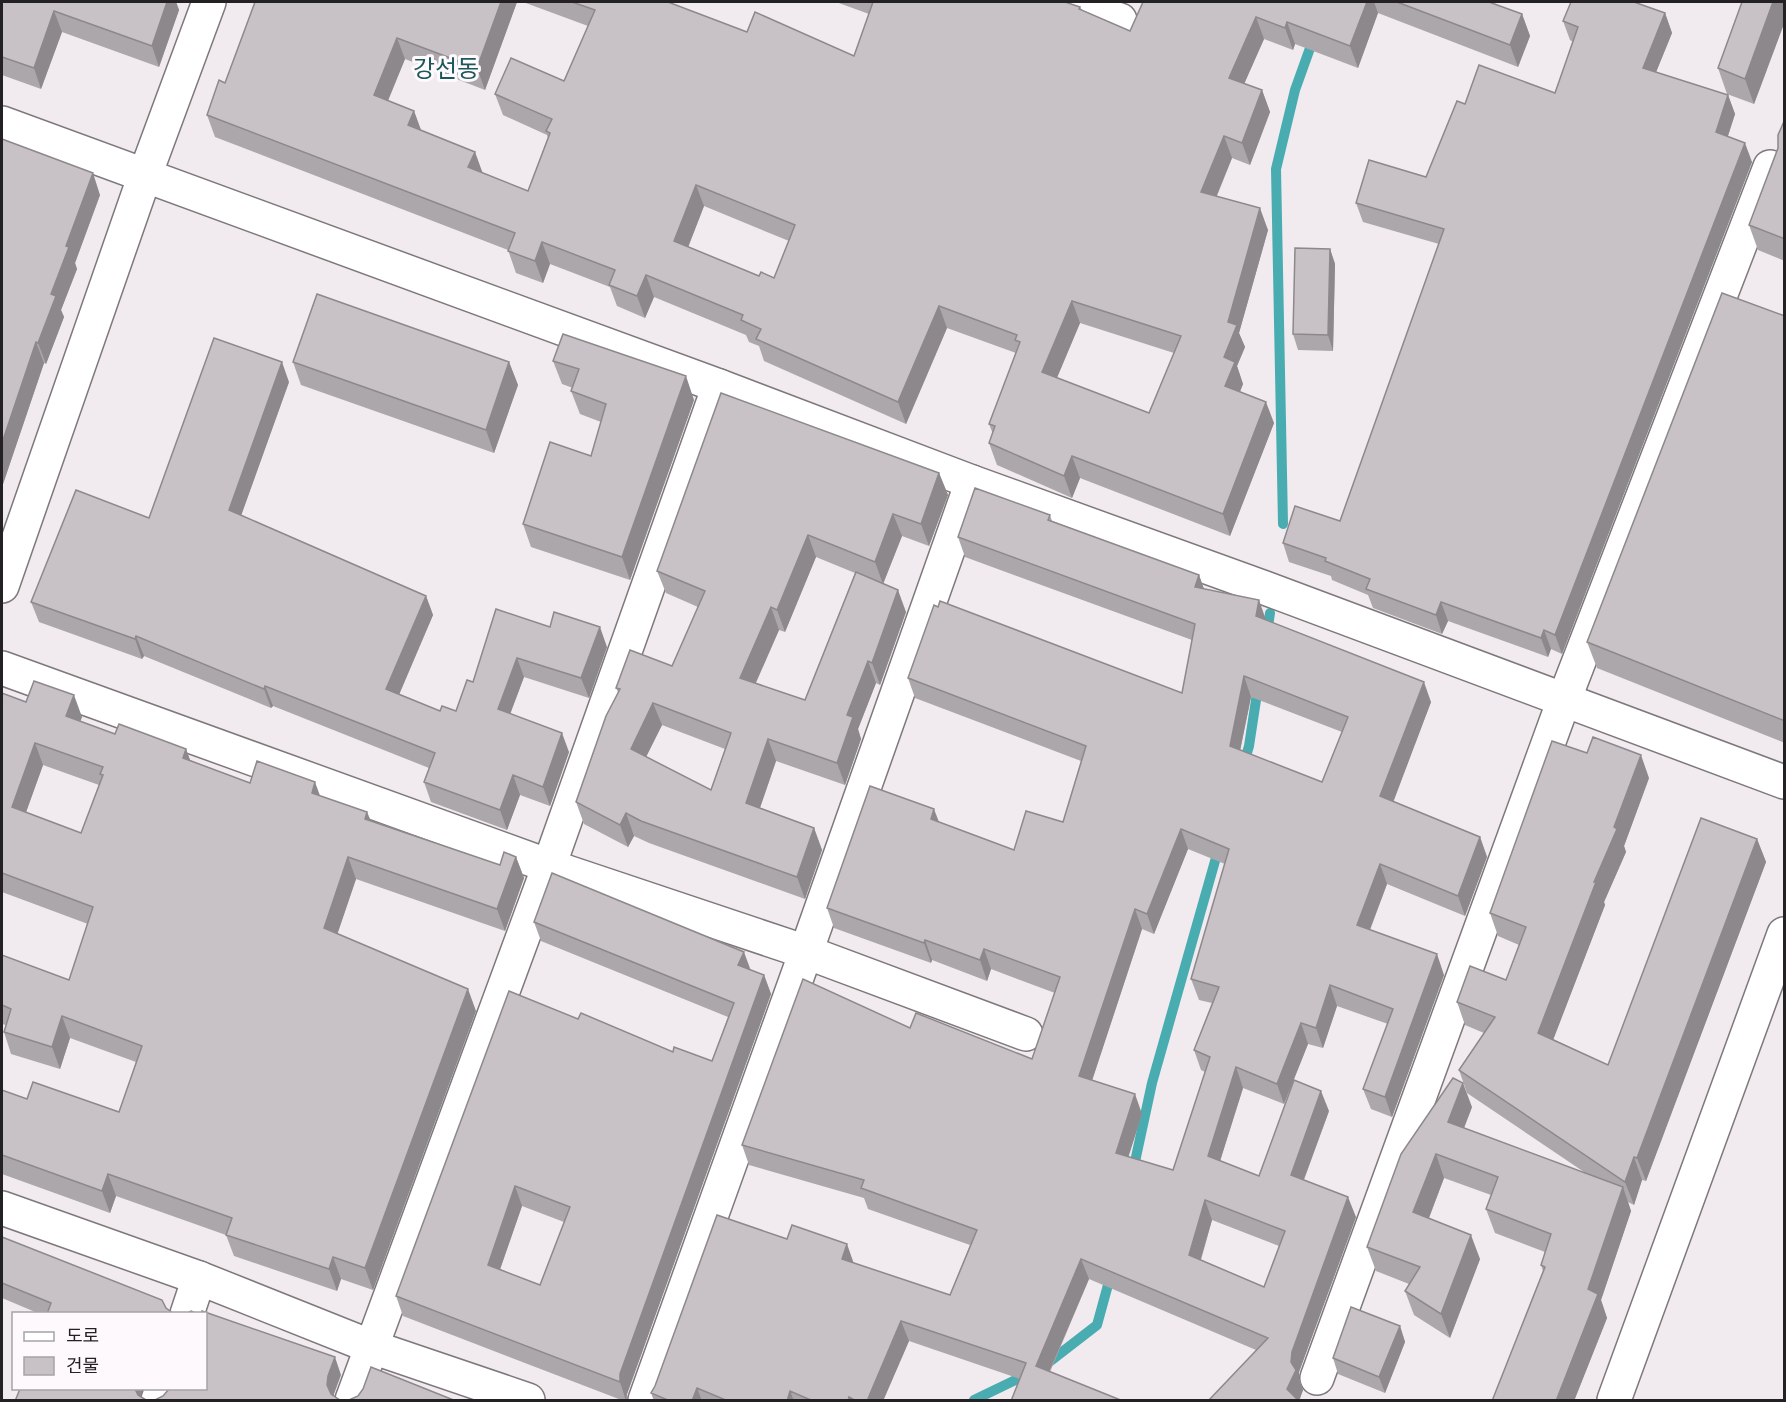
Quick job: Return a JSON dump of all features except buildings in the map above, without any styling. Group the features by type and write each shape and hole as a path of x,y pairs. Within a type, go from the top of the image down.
{"street":[{"path":"2,586 145,175 209,2"},
{"path":"1069,2 1120,20"},
{"path":"2,123 719,386 972,482 1265,588 1785,782"},
{"path":"1317,1378 1564,700 1770,167"},
{"path":"352,1401 549,866 719,386"},
{"path":"645,1401 972,482"},
{"path":"2,668 549,866 806,952 1026,1034"},
{"path":"1614,1401 1785,934"},
{"path":"2,1208 199,1278 372,1347 528,1401"},
{"path":"188,1312 199,1278"}],"waterway":[{"path":"1283,524 1276,169 1295,90 1314,37"},
{"path":"1267,633 1270,613"},
{"path":"1243,766 1249,746 1258,687"},
{"path":"1133,1171 1152,1083 1219,847"},
{"path":"1044,1366 1097,1325 1111,1274"},
{"path":"974,1400 1030,1373"}],"district":[{"name":"강선동","path":"446,69"}]}
